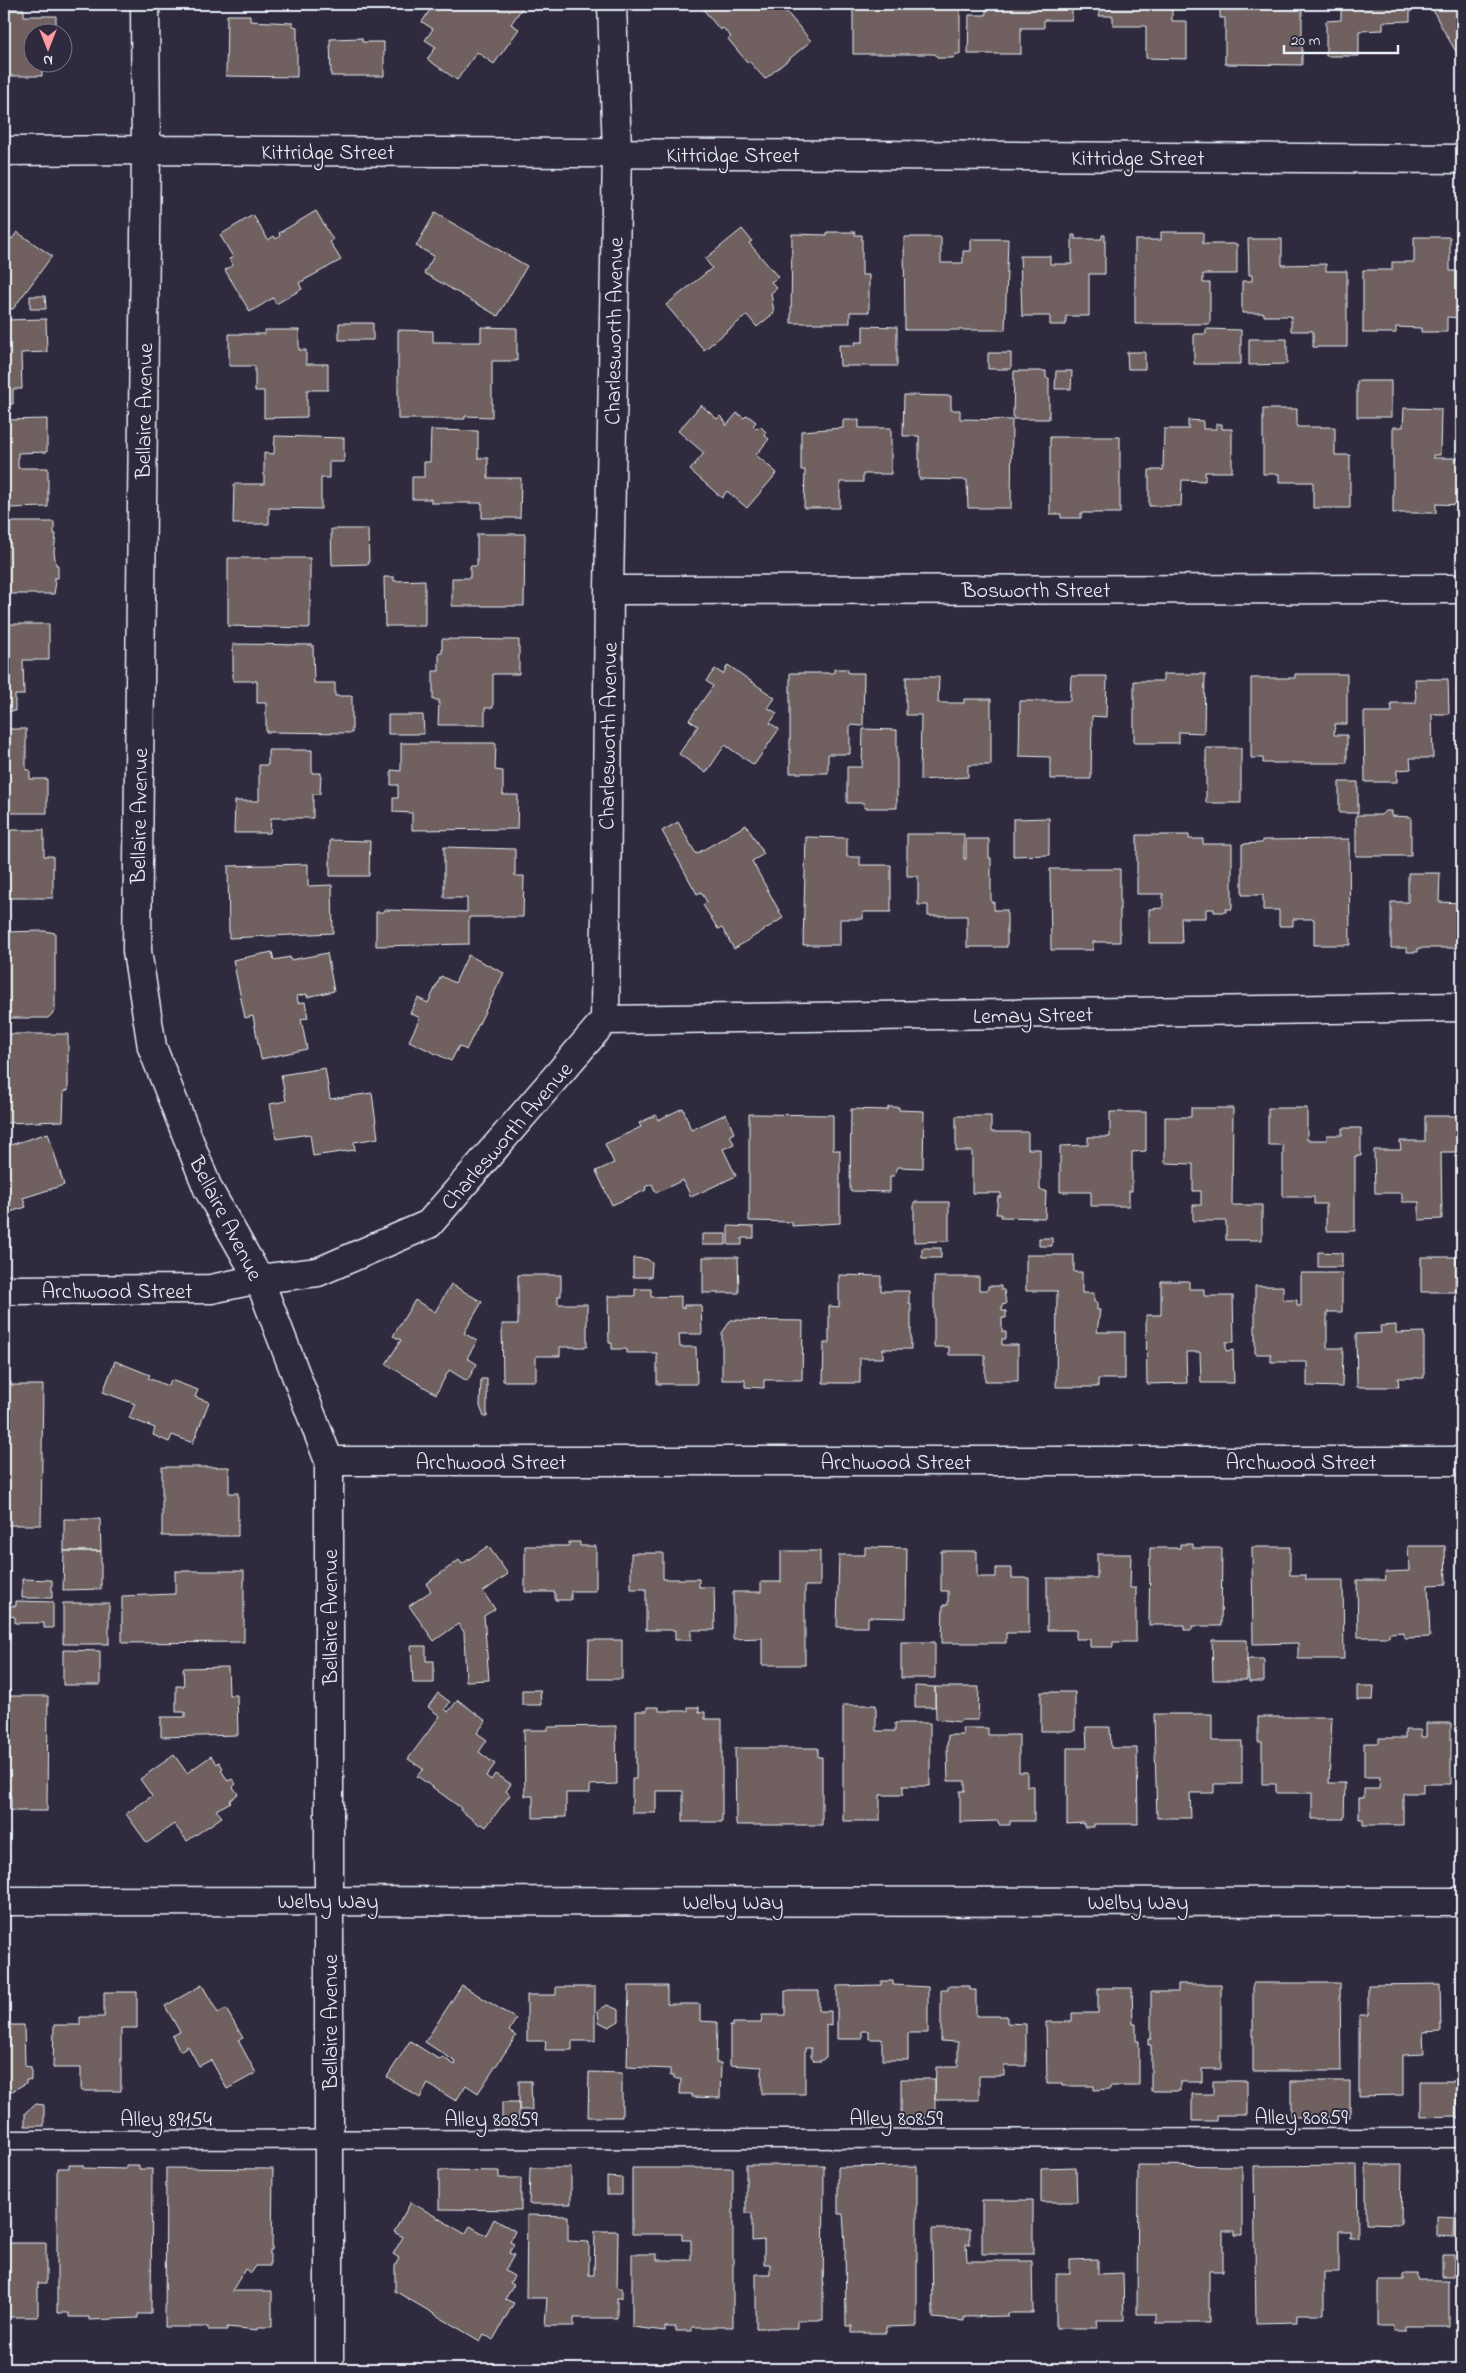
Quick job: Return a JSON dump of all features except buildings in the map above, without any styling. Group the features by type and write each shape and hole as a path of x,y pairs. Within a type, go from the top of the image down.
{"street":[{"name":"Bellaire Avenue","path":"145,4 146,150 137,951 152,1047 208,1189 259,1279 329,1461 329,2369"},
{"name":"Charlesworth Avenue","path":"259,1279 318,1272 429,1224 605,1020 609,590 617,153 612,4"},
{"name":"Kittridge Street","path":"4,151 146,150 1462,159"},
{"name":"Bosworth Street","path":"609,590 1462,589"},
{"name":"Lemay Street","path":"605,1020 1462,1007"},
{"name":"Archwood Street","path":"4,1290 211,1289 259,1279"},
{"name":"Archwood Street","path":"329,1461 1462,1461"},
{"name":"Welby Way","path":"4,1901 1462,1902"}],"lane":[{"name":"Alley 80859","path":"329,2140 1462,2138"},
{"name":"Alley 89154","path":"4,2140 329,2140"}]}
